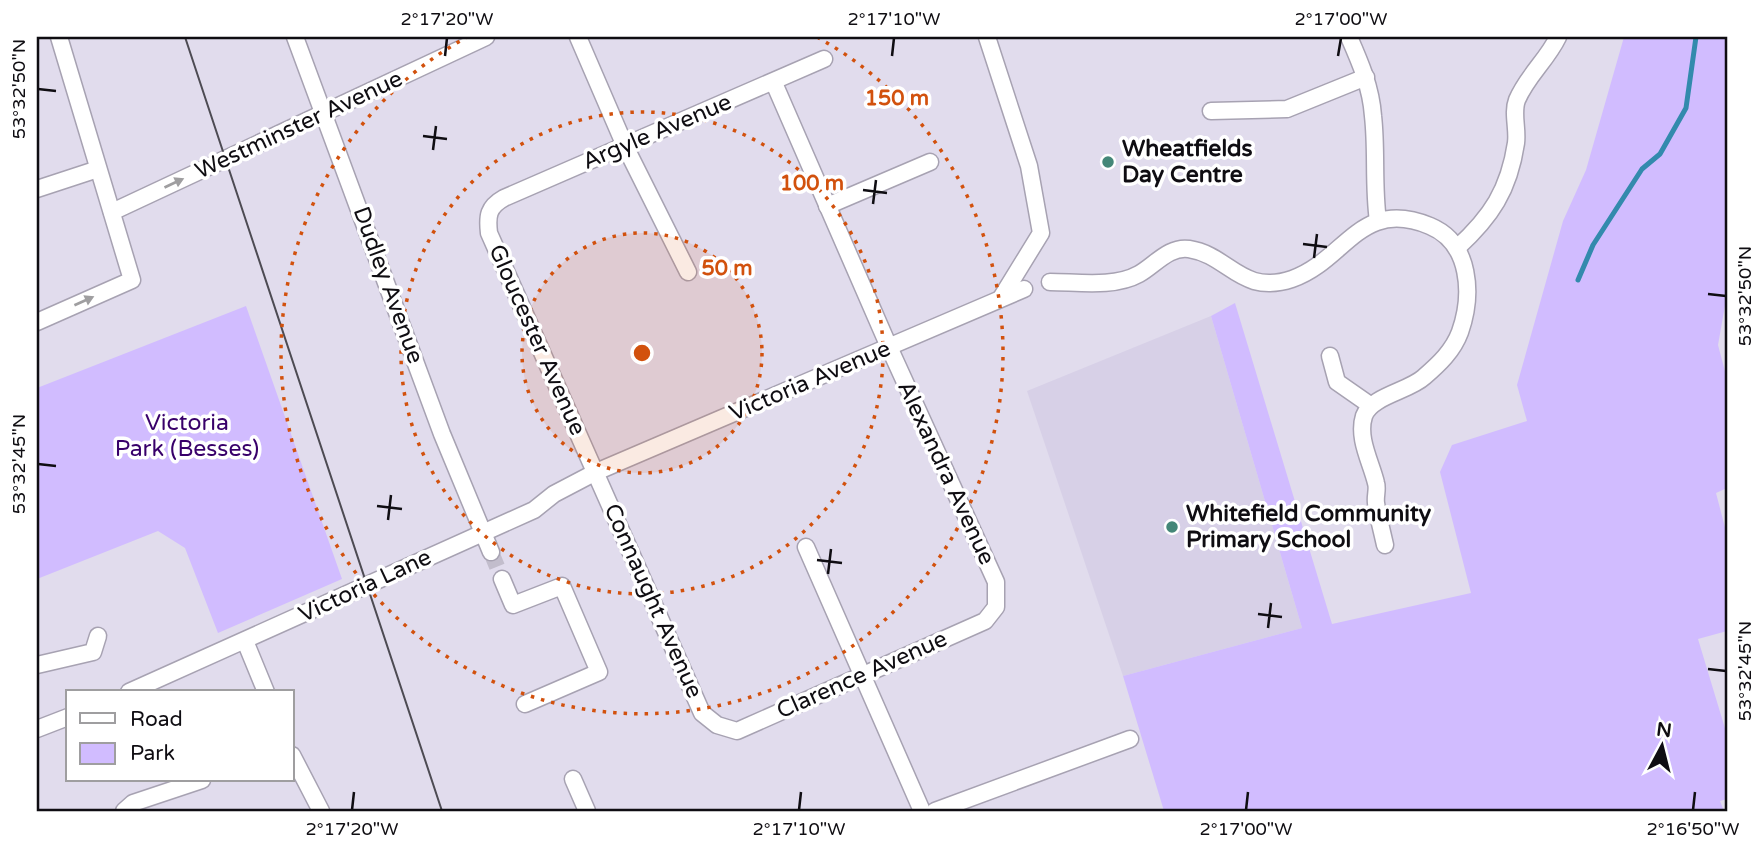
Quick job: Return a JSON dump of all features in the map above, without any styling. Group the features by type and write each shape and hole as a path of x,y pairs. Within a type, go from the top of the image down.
{"street":[{"path":"37,322 132,280 58,37"},
{"name":"Dudley Avenue","path":"295,37 442,434 491,552"},
{"name":"Westminster Avenue","path":"112,212 486,37"},
{"path":"578,37 625,146 688,272"},
{"path":"987,37 1029,166 1041,233 1001,299"},
{"path":"1349,37 1366,77 1373,116 1373,183 1378,220"},
{"path":"1457,248 1485,223 1507,182 1517,141 1516,104 1525,82 1548,56 1558,37"},
{"name":"Argyle Avenue","path":"491,208 504,198 824,59"},
{"path":"1211,111 1287,109 1366,77"},
{"name":"Alexandra Avenue","path":"774,83 889,347 996,582 997,601"},
{"path":"827,206 930,162"},
{"path":"37,189 98,170"},
{"name":"Gloucester Avenue","path":"491,208 487,219 489,233 596,472"},
{"path":"1050,282 1119,280 1138,275 1165,255 1186,248 1209,255 1240,277 1266,282 1289,280 1310,271 1356,231 1378,220 1408,217 1435,228 1457,248 1466,268 1467,298 1460,332 1445,359 1414,387 1370,405 1363,418 1364,447 1377,485 1375,501 1385,545"},
{"name":"Victoria Avenue","path":"596,472 1024,289"},
{"path":"1330,356 1337,382 1370,405"},
{"name":"Victoria Lane","path":"134,690 534,510 554,494 596,472"},
{"name":"Connaught Avenue","path":"596,472 702,713 717,725"},
{"path":"806,547 922,811"},
{"path":"502,579 513,605 562,586 599,672 525,704"},
{"name":"Clarence Avenue","path":"717,725 737,731 985,621 997,601"},
{"path":"37,665 93,652 98,636"},
{"path":"245,641 265,690"},
{"path":"37,729 66,718"},
{"path":"935,811 1130,739"},
{"path":"294,759 321,811"},
{"path":"573,779 587,811"},
{"path":"124,811 132,803 196,782"}],"shaded area":[{"name":"Whitefield Community Primary School","path":"1211,316 1302,628 1123,676 1027,391"}],"green space":[{"path":"1624,37 1727,37 1727,294 1718,345 1727,379 1727,488 1716,493 1727,535 1727,631 1698,639 1727,735 1727,799 1720,801 1724,811 1164,811 1123,676 1302,628 1211,316 1235,303 1332,624 1471,593 1440,472 1452,445 1527,421 1517,385 1563,221 1586,170"},
{"name":"Victoria Park (Besses)","path":"246,306 342,579 218,633 185,548 158,531 37,579 37,388"}],"waterway":[{"path":"1578,280 1593,245 1642,169 1660,154 1686,108 1696,37"}],"tunnel":[{"path":"491,552 502,579"}],"tram line":[{"path":"185,37 442,811"}],"place":[{"name":"Wheatfields Day Centre","path":"1108,162"},
{"name":"Whitefield Community Primary School","path":"1172,527"}]}
